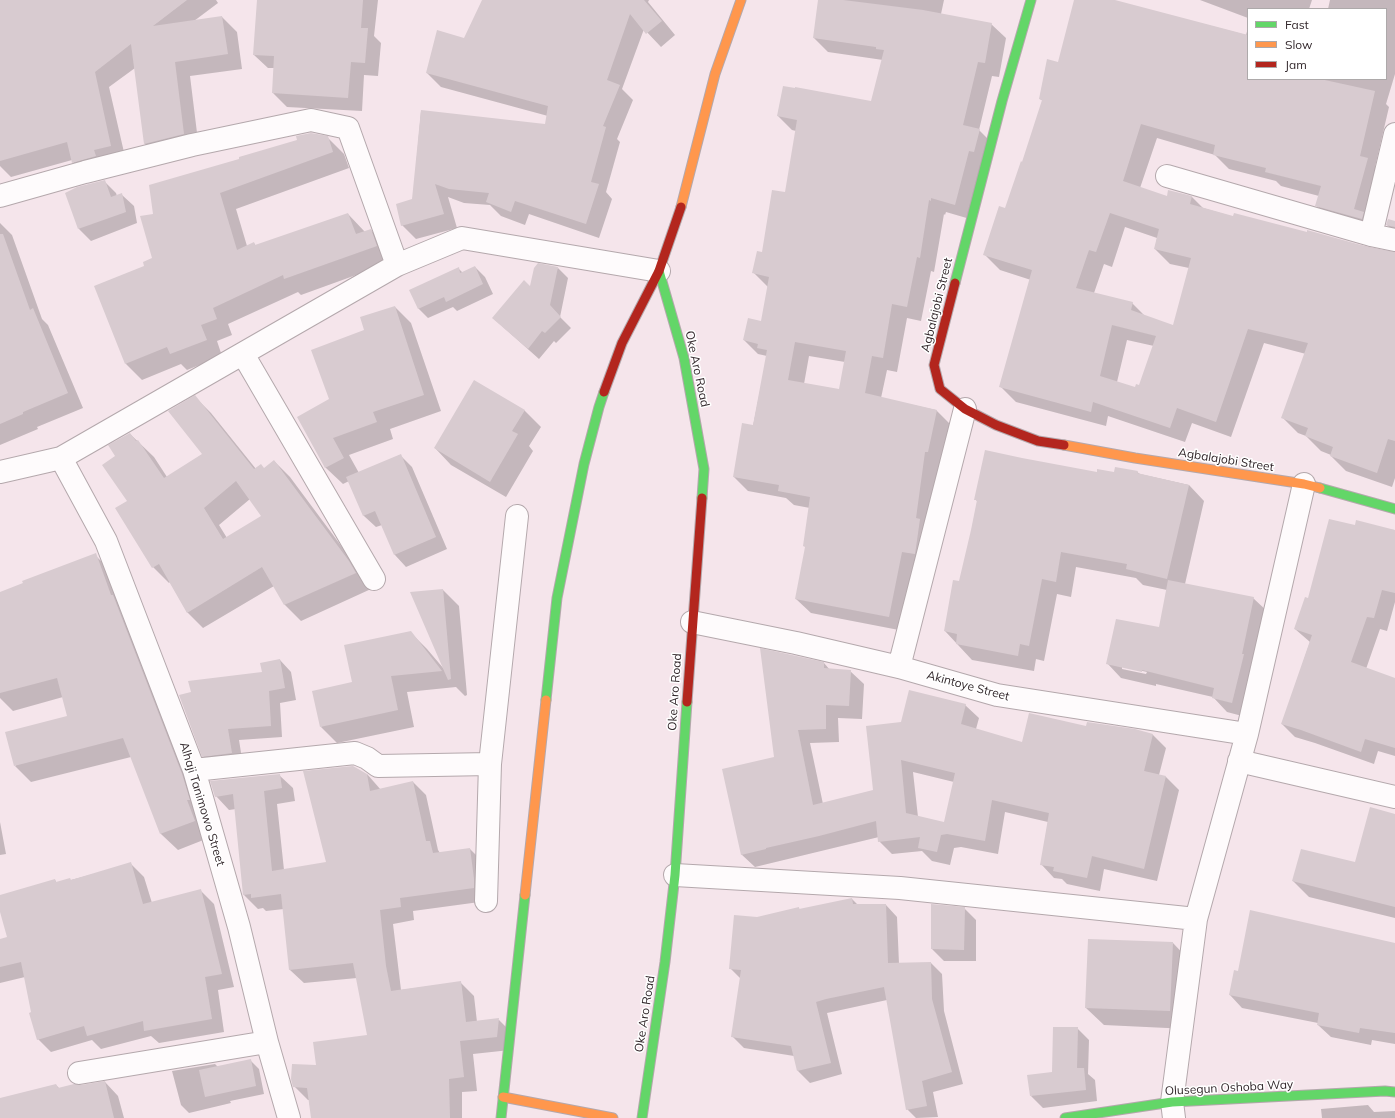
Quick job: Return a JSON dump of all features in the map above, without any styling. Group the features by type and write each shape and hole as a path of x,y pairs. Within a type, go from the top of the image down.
{"main road":[{"path":"501,1118 557,598 584,464 599,407 622,343 659,271 680,210 716,74 741,0"},
{"name":"Agbalajobi Street","path":"1031,0 1002,100 934,365 940,389 965,408 996,424 1038,441 1135,458 1304,484 1395,509"},
{"name":"Oke Aro Road","path":"642,1118 665,962 675,875 704,470 684,358 659,271"},
{"name":"Olusegun Oshoba Way","path":"1065,1118 1385,1091 1395,1092"},
{"path":"503,1097 613,1118"}],"street":[{"path":"0,196 85,172 176,149 311,120 348,128 397,265"},
{"path":"1371,235 1395,134"},
{"path":"1167,176 1371,235 1395,240"},
{"path":"0,472 61,458 397,265 462,238 659,271"},
{"path":"242,354 374,579"},
{"path":"899,667 965,408"},
{"name":"Alhaji Tanimowo Street","path":"61,458 106,542 194,770 239,927 267,1042 289,1118"},
{"path":"1173,1110 1196,919 1247,734 1304,484"},
{"path":"486,901 490,764 517,516"},
{"name":"Akintoye Street","path":"692,622 796,643 899,667 997,695 1247,734"},
{"path":"194,770 355,753 367,758 378,766 490,764"},
{"path":"1239,761 1395,796"},
{"path":"675,875 900,888 1196,919"},
{"path":"79,1073 267,1042"}],"building":[{"path":"0,0 187,0 153,26 222,16 228,54 175,62 184,134 144,144 131,44 95,72 111,146 94,150 96,156 72,163 67,142 0,161"},
{"path":"257,0 363,0 361,28 368,28 365,63 351,62 348,98 272,93 274,56 253,55"},
{"path":"482,0 644,0 662,21 646,34 630,14 607,80 620,85 603,126 606,127 591,182 599,184 586,224 515,201 511,212 486,202 489,193 449,189 435,184 444,214 401,226 396,204 412,199 421,110 545,124 548,106 426,73 437,30 464,38"},
{"path":"818,0 843,0 923,10 992,23 985,63 978,62 963,125 980,129 974,152 969,151 955,205 931,198 931,201 929,200 920,258 917,257 907,307 892,304 883,358 872,356 865,393 937,410 928,452 925,452 916,518 920,519 915,554 902,552 889,617 795,599 805,547 803,546 810,497 778,491 779,485 733,477 742,423 753,425 767,350 757,348 758,344 743,340 748,318 761,321 769,277 752,273 757,251 762,252 772,190 785,192 797,120 777,116 783,86 871,101 884,50 876,49 876,47 813,38","holes":["795,342 846,351 839,389 788,380"]},
{"path":"1074,0 1115,0 1247,35 1247,80 1325,80 1375,91 1360,156 1368,158 1354,209 1364,212 1362,219 1315,206 1321,186 1265,172 1266,168 1213,155 1215,145 1141,124 1123,181 1167,196 1168,190 1192,196 1190,204 1233,216 1234,213 1307,232 1307,230 1368,247 1395,252 1395,441 1388,439 1377,473 1330,456 1333,447 1305,436 1308,428 1281,418 1308,343 1248,329 1216,422 1177,408 1170,428 1093,402 1091,412 999,387 1032,270 983,255 999,206 1005,208 1021,161 1022,162 1042,100 1039,99 1047,59 1058,62","holes":["1110,213 1159,229 1154,249 1191,258 1173,325 1131,310 1133,302 1076,288 1089,250 1096,252","1112,325 1156,336 1139,385 1136,384 1135,387 1100,376"]},
{"path":"311,133 328,136 333,152 220,193 237,250 254,242 255,245 348,213 356,234 371,229 377,246 284,279 283,275 213,308 217,319 201,325 207,340 170,354 167,347 125,364 94,286 144,266 143,262 152,258 140,216 153,214 149,185 239,159 239,157 297,140 296,136"},
{"path":"105,180 111,197 122,193 126,212 78,229 65,193 77,187"},
{"path":"1388,219 1395,221 1395,227 1386,225"},
{"path":"0,234 3,234 30,310 33,308 68,393 23,412 23,414 0,424"},
{"path":"538,263 558,267 550,305 561,317 545,333 542,331 528,349 492,318 524,280 530,286 534,268"},
{"path":"475,266 483,284 446,302 444,297 418,309 409,290 459,267 460,273"},
{"path":"395,306 424,395 373,412 377,422 333,438 344,458 325,468 297,417 329,399 311,350 364,330 360,317"},
{"path":"474,380 525,410 512,431 518,434 490,482 434,448"},
{"path":"195,395 254,469 261,464 264,468 274,460 349,561 356,573 284,605 262,567 187,613 159,564 152,568 115,508 127,501 102,465 115,456 108,445 130,433 136,441 138,440 164,478 202,454 168,411","holes":["236,481 261,516 223,539 204,508"]},
{"path":"985,450 1097,472 1097,469 1114,472 1115,467 1138,471 1137,473 1189,485 1167,579 1126,569 1127,564 1061,552 1056,582 1042,579 1029,646 1020,644 1018,656 956,644 957,634 944,631 953,580 959,581 971,530 977,500 974,500"},
{"path":"401,454 436,537 394,555 375,511 363,516 346,477"},
{"path":"1329,519 1355,525 1356,520 1395,530 1395,593 1382,590 1374,618 1367,617 1351,662 1395,678 1395,748 1365,739 1361,752 1281,724 1312,635 1294,629 1305,597 1308,598"},
{"path":"96,553 111,595 113,595 182,774 190,800 187,800 195,821 160,834 123,738 14,766 5,732 67,716 57,678 0,693 0,592 23,583 22,581"},
{"path":"1168,580 1254,597 1242,654 1244,654 1232,703 1212,698 1214,688 1142,670 1142,672 1106,664 1116,619 1159,627"},
{"path":"443,589 451,679 448,680 410,592"},
{"path":"411,631 442,671 391,676 398,710 320,727 312,691 352,682 344,645"},
{"path":"760,648 824,662 824,668 851,670 849,706 826,705 826,729 798,730 813,805 873,790 866,726 901,722 909,690 966,704 961,724 1022,742 1029,713 1086,726 1087,722 1135,729 1153,734 1144,771 1166,776 1144,869 1092,856 1087,878 1053,871 1054,867 1040,865 1049,813 992,800 985,841 947,834 941,835 937,852 918,848 920,837 878,842 876,821 741,855 722,769 774,757","holes":["901,760 955,773 944,822 906,813"]},
{"path":"280,659 285,688 269,691 271,726 228,729 232,753 202,757 179,695 191,692 188,681 262,672 260,663"},
{"path":"353,766 367,774 370,791 413,781 426,841 430,841 433,853 470,848 474,888 400,898 401,907 380,910 386,966 391,991 461,981 466,1022 499,1018 497,1037 460,1041 464,1077 449,1079 450,1118 311,1118 307,1088 293,1087 291,1079 292,1064 316,1065 313,1042 367,1035 353,963 289,970 281,894 251,898 251,894 243,895 233,794 215,797 210,781 280,774 282,788 264,791 272,871 326,862 303,771"},
{"path":"1370,807 1395,814 1395,907 1292,881 1301,849 1355,862"},
{"path":"131,862 143,904 201,889 222,974 205,977 212,1019 144,1031 143,1021 87,1036 84,1026 37,1040 29,1013 31,1012 21,962 0,967 0,939 7,937 0,912 0,895 55,879 56,882 70,878 71,880"},
{"path":"852,898 853,904 886,904 888,963 931,962 932,999 952,1072 922,1081 927,1106 906,1110 884,987 816,1002 831,1063 797,1071 791,1046 731,1037 741,970 729,969 734,915 757,917 799,907 799,909"},
{"path":"931,904 965,907 964,950 931,949"},
{"path":"1250,910 1395,943 1395,1033 1360,1028 1359,1033 1317,1025 1319,1013 1229,995 1234,970 1238,971"},
{"path":"1088,939 1173,942 1170,1011 1085,1008"},
{"path":"1053,1027 1078,1027 1077,1068 1084,1068 1086,1090 1030,1096 1027,1075 1052,1072"},
{"path":"251,1059 256,1086 205,1097 199,1070"},
{"path":"105,1081 114,1118 0,1118 0,1098 56,1084 58,1088 74,1084 81,1085"}],"traffic: fast":[{"path":"955,283 1002,101 1031,0"},
{"path":"659,271 684,358 704,469 702,498"},
{"path":"546,700 557,598 584,464 604,392"},
{"path":"1320,488 1395,509"},
{"path":"642,1118 665,962 675,875 687,702"},
{"path":"501,1118 525,895"},
{"path":"1065,1118 1172,1102 1385,1091 1395,1092"}],"traffic: slow":[{"path":"681,207 715,74 741,0"},
{"path":"1064,445 1135,458 1304,484 1320,488"},
{"path":"525,895 546,700"},
{"path":"503,1097 613,1118"}],"traffic: jam":[{"path":"604,392 622,343 659,271 681,207"},
{"path":"955,283 934,365 940,389 965,409 996,425 1038,441 1064,445"},
{"path":"687,702 702,498"}]}
